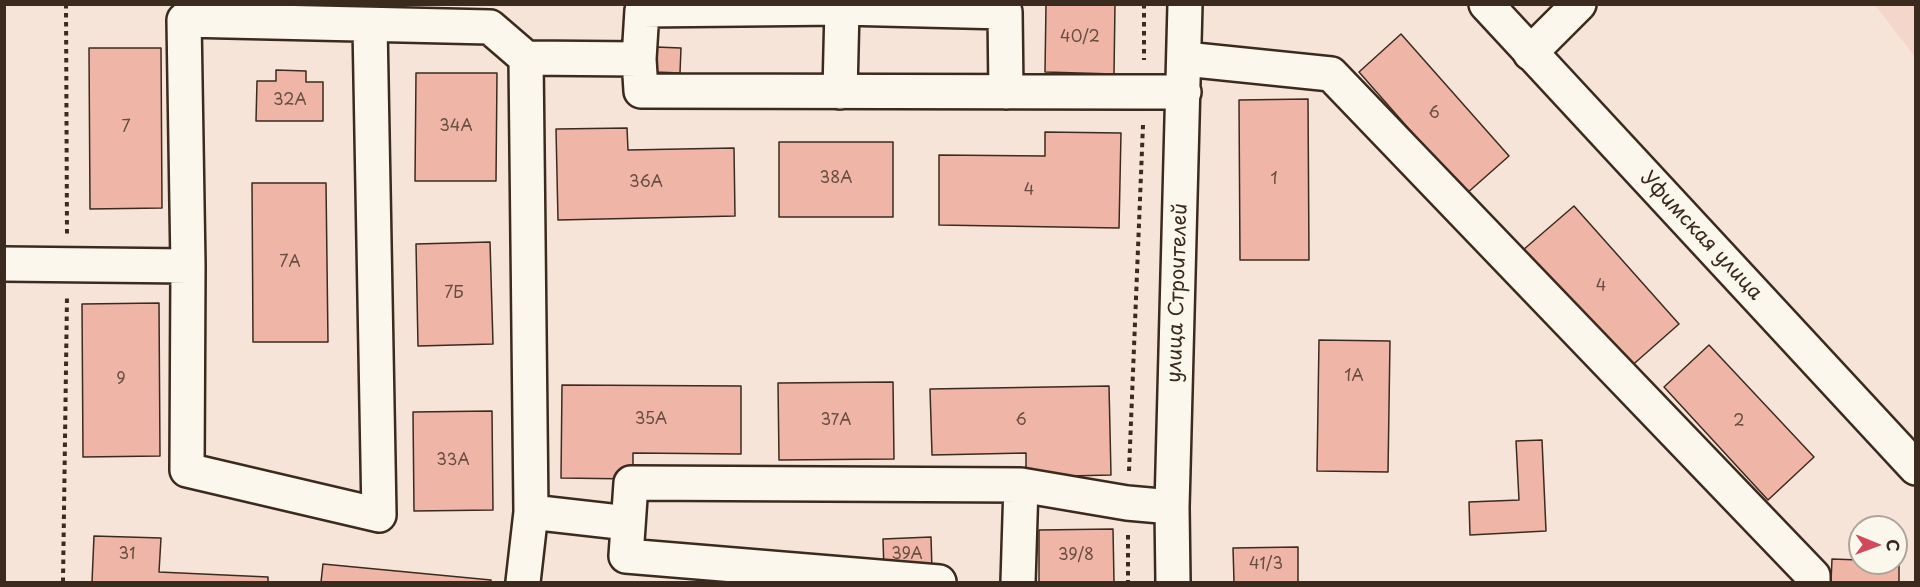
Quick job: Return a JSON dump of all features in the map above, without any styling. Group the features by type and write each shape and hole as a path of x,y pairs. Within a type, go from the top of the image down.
{"main road":[{"name":"улица Строителей","path":"1173,582 1172,507 1185,4"},
{"name":"Уфимская улица","path":"1486,4 1916,468"},
{"path":"1530,52 1579,4"},
{"path":"1006,92 1005,12 842,8 642,10 639,59 641,92 840,92 1006,92 1184,92"},
{"path":"840,92 842,8"},
{"path":"370,25 379,515 187,470 188,266 184,20 490,27 526,58 639,59"},
{"path":"523,582 531,512 526,58"},
{"path":"1185,59 1330,74 1813,576 1813,582"},
{"path":"4,264 188,266"},
{"path":"939,582 626,556 631,483 1021,485 1127,503 1172,507"},
{"path":"1018,582 1021,485"},
{"path":"531,512 628,523"}],"path":[{"path":"1128,582 1127,503 1144,92 1144,4"}],"shaded area":[{"path":"1875,5 1915,5 1915,57"}],"building":[{"path":"1046,4 1115,4 1114,74 1045,72"},
{"path":"1401,34 1509,156 1466,194 1359,72"},
{"path":"656,47 681,48 680,73 655,72"},
{"path":"89,48 161,48 162,208 90,209"},
{"path":"276,70 306,71 306,82 323,82 323,121 256,121 257,81 276,81"},
{"path":"416,73 497,73 496,181 415,181"},
{"path":"1308,99 1309,260 1240,260 1239,100"},
{"path":"627,128 628,150 734,148 735,216 558,220 556,129"},
{"path":"1045,132 1121,133 1119,228 939,225 939,155 1045,156"},
{"path":"779,142 893,142 893,217 779,217"},
{"path":"252,183 326,183 328,342 253,342"},
{"path":"1574,206 1679,324 1628,369 1523,250"},
{"path":"490,242 493,344 418,346 416,244"},
{"path":"159,303 160,456 83,457 82,304"},
{"path":"1319,340 1390,341 1388,472 1317,471"},
{"path":"1709,345 1814,457 1768,500 1664,387"},
{"path":"893,382 894,459 779,460 778,383"},
{"path":"562,385 741,386 741,454 633,453 633,479 561,478"},
{"path":"1109,386 1111,475 1026,477 1026,453 932,455 930,389"},
{"path":"492,411 493,510 414,511 413,412"},
{"path":"1542,440 1546,531 1470,535 1469,502 1519,500 1516,441"},
{"path":"1113,529 1114,582 1039,582 1039,530"},
{"path":"94,536 161,538 159,572 268,577 268,582 92,582"},
{"path":"931,537 932,571 884,572 883,539"},
{"path":"1298,547 1298,582 1234,582 1233,548"},
{"path":"1832,559 1848,560 1848,575 1899,575 1899,582 1831,582"},
{"path":"323,564 491,580 491,582 321,582"}]}
